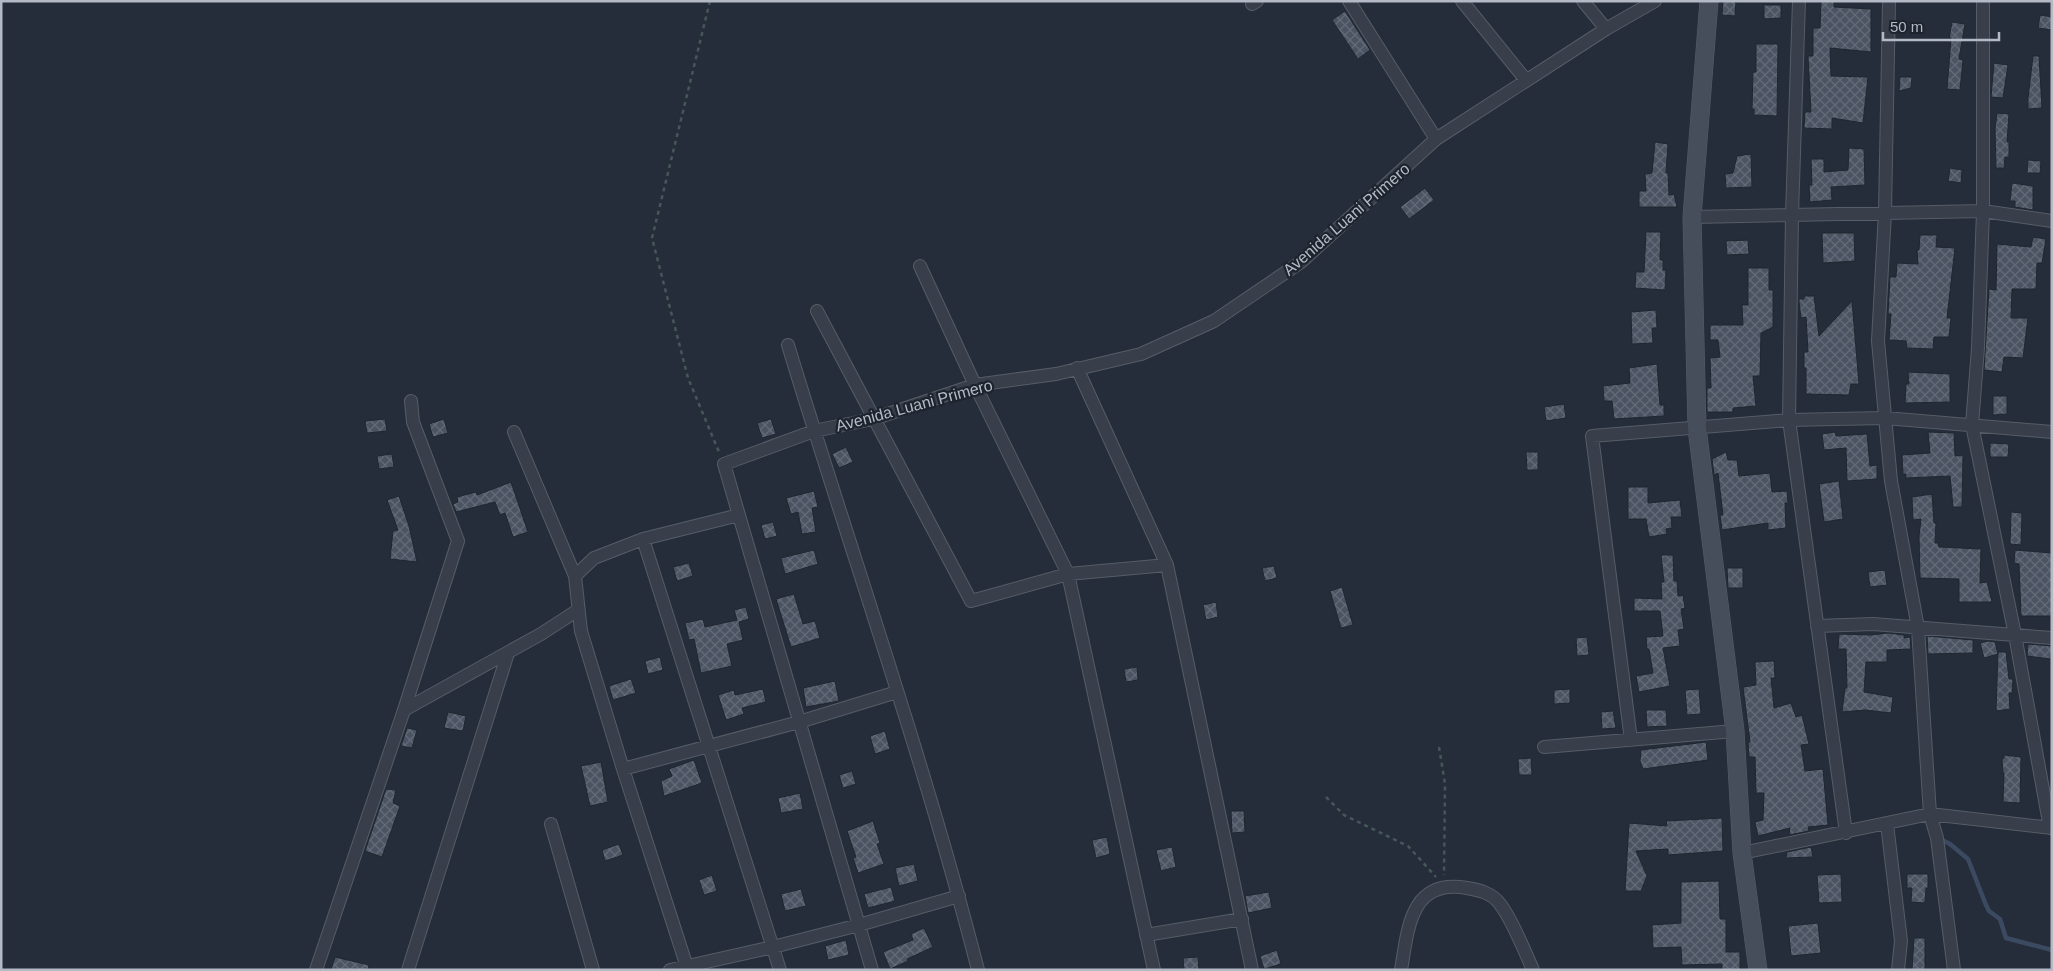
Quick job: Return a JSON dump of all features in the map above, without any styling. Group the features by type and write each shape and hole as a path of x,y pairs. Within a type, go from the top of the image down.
{"street":[{"path":"1349,1 1436,139"},
{"path":"1462,1 1526,80"},
{"path":"1583,1 1606,29"},
{"name":"Avenida Luani Primero","path":"724,464 814,431 873,419 975,385 1056,374 1141,354 1214,321 1301,262 1436,139 1606,29 1655,1"},
{"path":"1709,1 1692,217 1697,428 1735,731 1742,853 1758,970"},
{"path":"1799,1 1792,214 1789,420 1846,833"},
{"path":"1889,1 1885,212 1878,341 1891,481 1918,628 1930,814 1937,838 1954,970"},
{"path":"1742,853 1846,833 1930,814 2051,828 2015,635 1972,425 1978,348 1983,211 1983,2"},
{"path":"1692,217 1983,211 2052,221"},
{"path":"920,266 975,385 1068,574 1154,970"},
{"path":"817,312 971,601 1068,574 1167,565"},
{"path":"788,345 897,692 959,896 978,970"},
{"path":"1077,368 1167,565 1252,970"},
{"path":"316,970 404,710 458,541 413,422 411,401"},
{"path":"1631,740 1592,436 1789,420 1885,418 2052,432"},
{"path":"514,432 575,576 581,631 622,769 687,967"},
{"path":"724,464 872,970"},
{"path":"575,576 594,558 643,539 739,515"},
{"path":"643,539 780,970"},
{"path":"404,710 542,634 578,610"},
{"path":"1817,626 1873,624 2052,638"},
{"path":"408,970 508,653"},
{"path":"622,769 800,722 897,692"},
{"path":"1544,747 1735,731"},
{"path":"551,824 593,970"},
{"path":"1886,824 1901,941 1898,970"},
{"path":"1401,970 1408,929 1414,908 1426,894 1444,886 1484,891 1500,903 1533,970"},
{"path":"670,970 859,925 959,896"},
{"path":"1146,935 1242,919"}],"path":[{"path":"710,1 652,238 688,378 724,464"},
{"path":"1439,747 1445,784 1444,886"},
{"path":"1326,797 1344,815 1408,846 1444,886"}],"building":[{"path":"1723,1 1736,1 1735,16 1722,15"},
{"path":"1821,1 1834,1 1834,7 1871,9 1871,52 1830,48 1831,76 1868,77 1863,123 1832,118 1832,129 1804,128 1805,112 1811,112 1808,56 1813,56 1813,28 1820,28"},
{"path":"1764,5 1781,5 1781,18 1764,19"},
{"path":"1345,11 1370,50 1358,59 1332,20"},
{"path":"2040,15 2052,17 2052,30 2038,28"},
{"path":"1952,22 1965,24 1959,59 1963,60 1960,90 1947,89 1951,38 1949,38"},
{"path":"1756,44 1778,44 1777,116 1754,115 1754,109 1752,109 1753,72 1756,72"},
{"path":"2033,56 2039,56 2042,108 2028,109 2028,98"},
{"path":"1994,63 2008,65 2003,98 1991,97"},
{"path":"1900,77 1912,77 1911,88 1899,91"},
{"path":"1997,113 2009,114 2007,142 2009,142 2009,157 2005,157 2004,168 1996,168 1995,129"},
{"path":"1655,142 1668,144 1666,173 1668,173 1669,195 1674,194 1677,207 1639,207 1639,191 1646,191 1645,174 1652,173"},
{"path":"1849,148 1864,149 1865,185 1831,187 1832,200 1810,202 1809,185 1812,185 1811,159 1824,159 1824,172 1848,170"},
{"path":"1751,154 1752,187 1726,188 1725,174 1733,173 1737,156"},
{"path":"2028,160 2041,161 2040,173 2027,173"},
{"path":"1950,168 1962,170 1961,183 1948,181"},
{"path":"2012,183 2033,186 2033,210 2015,207 2015,201 2010,201"},
{"path":"1425,188 1434,200 1409,219 1400,207"},
{"path":"1646,232 1661,232 1660,260 1663,260 1663,270 1666,270 1665,290 1635,288 1636,272 1644,272"},
{"path":"1822,233 1854,233 1855,261 1823,263"},
{"path":"1920,235 1937,235 1936,247 1955,248 1947,318 1951,318 1949,337 1934,337 1933,349 1907,348 1906,341 1889,340 1891,314 1888,314 1890,277 1896,277 1897,263 1918,264 1917,250 1919,250"},
{"path":"2033,237 2046,239 2042,263 2037,263 2036,289 2012,289 2011,318 2028,318 2023,358 2004,357 2002,372 1984,370 1989,289 1996,290 1997,244 2031,247"},
{"path":"1748,240 1749,254 1727,255 1726,241"},
{"path":"1748,268 1769,268 1769,290 1773,290 1773,327 1761,333 1760,376 1753,376 1756,406 1733,408 1733,412 1707,412 1707,388 1711,388 1710,358 1720,357 1718,340 1710,340 1710,325 1743,325 1742,305 1748,305"},
{"path":"1804,296 1814,296 1819,336 1852,301 1859,384 1851,384 1849,395 1806,394 1804,352 1808,352 1806,317 1801,318 1799,302 1799,299 1804,299"},
{"path":"1656,310 1657,328 1652,328 1653,343 1632,344 1631,312"},
{"path":"1657,364 1660,405 1664,405 1664,416 1614,419 1612,401 1604,401 1603,386 1630,383 1629,368"},
{"path":"1908,372 1950,374 1950,402 1905,403 1906,384 1909,384"},
{"path":"1993,396 2007,396 2007,414 1993,415"},
{"path":"1564,404 1566,418 1546,421 1544,407"},
{"path":"385,419 387,431 367,433 365,421"},
{"path":"444,419 448,433 433,437 429,424"},
{"path":"771,419 776,434 762,438 757,423"},
{"path":"1835,432 1836,436 1867,434 1870,466 1877,465 1877,479 1847,481 1846,448 1824,450 1822,434"},
{"path":"1928,432 1954,433 1955,456 1963,455 1962,507 1953,507 1950,476 1906,478 1906,474 1903,474 1902,455 1930,453"},
{"path":"1990,443 2009,444 2008,457 1990,457"},
{"path":"846,447 853,462 839,468 832,454"},
{"path":"1526,452 1538,452 1538,470 1527,470"},
{"path":"1726,452 1728,460 1737,460 1739,476 1770,473 1772,492 1787,491 1788,503 1785,503 1786,528 1768,530 1768,523 1722,530 1720,515 1723,515 1718,473 1714,475 1712,459"},
{"path":"392,454 394,467 379,469 377,456"},
{"path":"1839,481 1843,519 1824,522 1819,484"},
{"path":"511,482 528,532 513,537 505,513 500,515 495,502 456,512 453,504 458,502 457,497 476,492 477,495"},
{"path":"1628,487 1648,487 1648,503 1680,500 1682,517 1671,517 1672,528 1666,529 1667,534 1649,537 1646,519 1628,519"},
{"path":"814,491 818,507 812,508 816,532 802,534 798,512 791,514 786,498"},
{"path":"1932,494 1934,523 1936,523 1935,543 1938,543 1939,547 1981,549 1980,583 1987,582 1992,602 1959,602 1959,579 1920,578 1919,536 1921,519 1913,520 1912,497"},
{"path":"399,496 409,526 417,562 390,559 393,531 398,530 387,500"},
{"path":"2011,512 2022,513 2021,545 2010,544"},
{"path":"773,522 777,536 765,539 761,525"},
{"path":"814,550 818,564 785,574 781,558"},
{"path":"2015,550 2052,553 2052,616 2021,616 2019,564 2014,563"},
{"path":"1661,555 1673,555 1674,581 1677,581 1678,596 1683,595 1685,608 1681,609 1684,629 1678,630 1680,646 1663,648 1670,686 1639,692 1636,676 1653,673 1646,637 1663,636 1660,611 1634,611 1634,598 1662,599 1661,582 1664,582"},
{"path":"689,563 693,576 677,581 673,567"},
{"path":"1274,566 1277,578 1265,581 1262,568"},
{"path":"1727,568 1743,568 1743,588 1728,588"},
{"path":"1885,570 1887,585 1870,587 1868,572"},
{"path":"1342,587 1353,625 1341,628 1330,591"},
{"path":"794,594 803,624 815,621 820,638 791,647 776,599"},
{"path":"1216,602 1218,617 1206,620 1203,605"},
{"path":"746,607 749,619 739,622 743,640 727,644 732,666 701,673 694,639 689,640 685,623 703,619 705,627 737,620 734,610"},
{"path":"1888,633 1904,635 1904,638 1910,637 1911,649 1887,650 1887,662 1866,662 1864,692 1893,697 1891,713 1865,710 1842,712 1845,688 1847,688 1846,649 1838,649 1839,634 1871,635"},
{"path":"1927,636 1973,640 1973,653 1928,654"},
{"path":"1587,637 1589,655 1577,656 1576,638"},
{"path":"1995,642 1998,654 1984,658 1980,643"},
{"path":"2028,644 2052,646 2051,659 2027,656"},
{"path":"1998,652 2006,652 2009,679 2013,679 2012,693 2009,693 2010,709 1996,711"},
{"path":"660,657 663,670 648,674 645,661"},
{"path":"1774,661 1775,678 1771,678 1774,708 1791,703 1796,717 1802,715 1809,744 1801,745 1805,771 1823,769 1828,825 1808,827 1809,831 1789,835 1790,828 1758,836 1755,822 1763,820 1764,793 1756,793 1755,757 1749,757 1748,742 1750,742 1743,687 1756,685 1755,662"},
{"path":"1137,667 1138,680 1126,682 1124,669"},
{"path":"631,679 636,693 613,700 609,686"},
{"path":"835,681 839,701 806,707 803,688"},
{"path":"763,689 766,702 742,708 744,714 726,720 718,695 734,690 735,695"},
{"path":"1570,689 1570,703 1554,704 1554,690"},
{"path":"1699,689 1701,714 1687,715 1685,690"},
{"path":"1646,710 1666,710 1667,726 1647,727"},
{"path":"1613,711 1616,728 1602,729 1601,712"},
{"path":"448,712 466,716 463,731 444,728"},
{"path":"407,728 417,730 412,748 401,746"},
{"path":"885,731 890,749 875,754 870,736"},
{"path":"1706,742 1708,760 1643,769 1640,761 1641,750"},
{"path":"2004,755 2021,757 2020,803 2003,802 2004,773 2002,759"},
{"path":"1531,758 1532,775 1519,775 1518,759"},
{"path":"694,760 702,783 664,796 661,781 672,776 669,769"},
{"path":"601,762 608,802 590,806 581,766"},
{"path":"852,771 856,784 843,788 839,775"},
{"path":"386,789 396,790 393,803 400,806 382,857 365,851"},
{"path":"800,793 803,809 781,813 778,798"},
{"path":"1231,811 1244,811 1245,832 1232,833"},
{"path":"1722,818 1723,851 1668,855 1668,849 1636,851 1647,876 1641,891 1625,891 1629,823 1667,826 1666,821"},
{"path":"873,821 880,843 877,844 884,864 858,873 853,858 856,857 847,831"},
{"path":"1107,837 1110,854 1096,858 1092,840"},
{"path":"619,844 623,855 605,861 602,850"},
{"path":"1172,847 1176,867 1161,871 1156,850"},
{"path":"1811,847 1813,857 1786,858 1787,852"},
{"path":"914,864 918,881 899,886 895,868"},
{"path":"1841,874 1842,902 1819,903 1817,875"},
{"path":"1907,874 1928,874 1925,903 1911,902 1912,888 1907,888"},
{"path":"712,875 717,891 704,895 699,880"},
{"path":"1719,881 1720,919 1726,919 1726,952 1740,952 1740,970 1722,970 1722,964 1682,965 1681,947 1653,948 1652,925 1681,923 1681,882"},
{"path":"891,887 895,901 868,908 864,894"},
{"path":"801,889 806,906 785,911 781,894"},
{"path":"1269,892 1272,908 1248,913 1245,896"},
{"path":"1818,923 1821,953 1791,956 1788,926"},
{"path":"924,928 933,947 890,969 883,952 913,940 911,934"},
{"path":"1914,938 1925,938 1925,970 1912,970"},
{"path":"846,940 849,955 828,960 825,946"},
{"path":"1277,950 1281,964 1264,969 1260,956"},
{"path":"335,957 369,965 368,970 331,970"},
{"path":"1198,957 1199,970 1184,970 1183,958"}],"waterway":[{"path":"1938,838 1950,844 1968,859 1986,905 1989,911 2000,919 2006,938 2052,950"}]}
